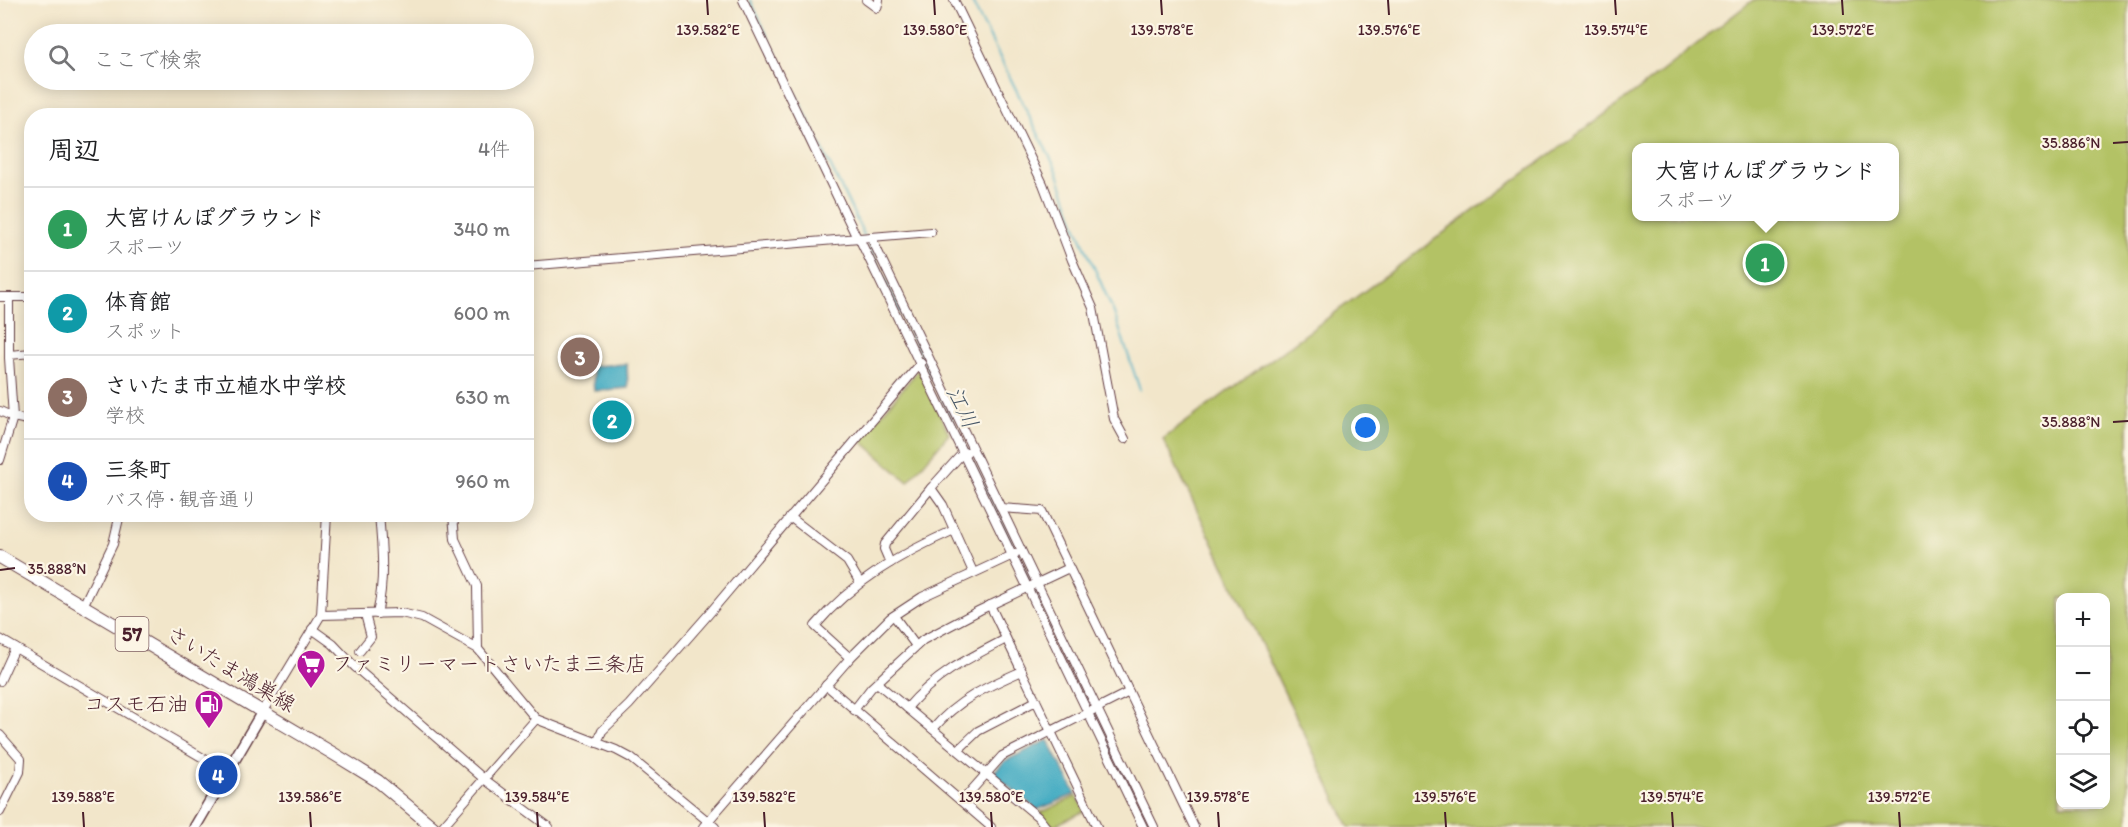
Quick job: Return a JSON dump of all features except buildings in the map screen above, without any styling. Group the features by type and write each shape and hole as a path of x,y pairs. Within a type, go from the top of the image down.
{"main road":[{"name":"さいたま鴻巣線","path":"1,560 263,711 378,782 434,827"}],"street":[{"path":"743,0 856,236 865,238"},
{"path":"866,0 877,8 879,0"},
{"path":"954,0 1043,184 1072,260 1089,295 1114,419 1125,439"},
{"path":"534,265 931,232"},
{"path":"865,238 921,363 1001,508 1017,553"},
{"path":"865,238 1092,709 1154,827"},
{"path":"0,460 13,417 4,298 24,297"},
{"path":"9,355 24,354"},
{"path":"597,743 602,731 629,705 700,624 921,363"},
{"path":"0,411 24,419"},
{"path":"890,562 884,549 885,544 968,451"},
{"path":"932,489 943,505 973,572"},
{"path":"1001,508 1042,511 1194,827"},
{"path":"790,517 847,561 860,583"},
{"path":"83,606 113,544 118,522"},
{"path":"195,827 321,615 327,522"},
{"path":"376,614 381,596 382,546 380,522"},
{"path":"454,522 455,539 477,586 478,649"},
{"path":"850,658 815,626 828,610 890,562 954,530"},
{"path":"705,824 850,658 894,616 922,597 1017,553"},
{"path":"854,710 877,683 923,640 1069,568"},
{"path":"990,605 1097,827"},
{"path":"321,615 401,613 422,618 478,649 536,718 631,758 705,824 715,827"},
{"path":"360,651 370,637 365,614"},
{"path":"894,616 916,646"},
{"path":"312,629 333,644 354,667 484,778 549,827"},
{"path":"0,639 226,772"},
{"path":"907,708 934,680 949,669 1006,639"},
{"path":"0,681 15,648"},
{"path":"933,729 959,703 1022,671"},
{"path":"877,683 1038,817 1046,827"},
{"path":"826,685 991,827"},
{"path":"962,801 1002,756 1129,692"},
{"path":"958,750 978,731 1036,701"},
{"path":"1092,709 1143,827"},
{"path":"442,827 536,718"},
{"path":"0,735 21,759 20,772 0,812"}],"green space":[{"path":"1753,0 2128,0 2128,827 1349,827 1163,439 1642,87"},
{"path":"919,369 949,434 908,482 860,440"},
{"path":"1077,796 1085,811 1053,826 1040,813"}],"water":[{"path":"627,364 628,388 594,391 592,366"},
{"path":"1048,740 1076,794 1037,810 993,773 1005,761"}],"waterway":[{"name":"江川","path":"750,0 864,235"},
{"path":"971,0 1057,171 1076,226 1114,313 1140,390"},
{"name":"江川","path":"866,240 966,449"},
{"name":"江川","path":"969,454 1091,708"},
{"name":"江川","path":"1094,713 1149,827"}],"place":[{"name":"大宮けんぽグラウンド","path":"1765,263"},
{"name":"さいたま市立植水中学校","path":"580,357"},
{"name":"体育館","path":"612,420"},
{"name":"ファミリーマートさいたま三条店","path":"311,690"},
{"name":"コスモ石油","path":"209,730"},
{"name":"三条町","path":"218,775"}]}
